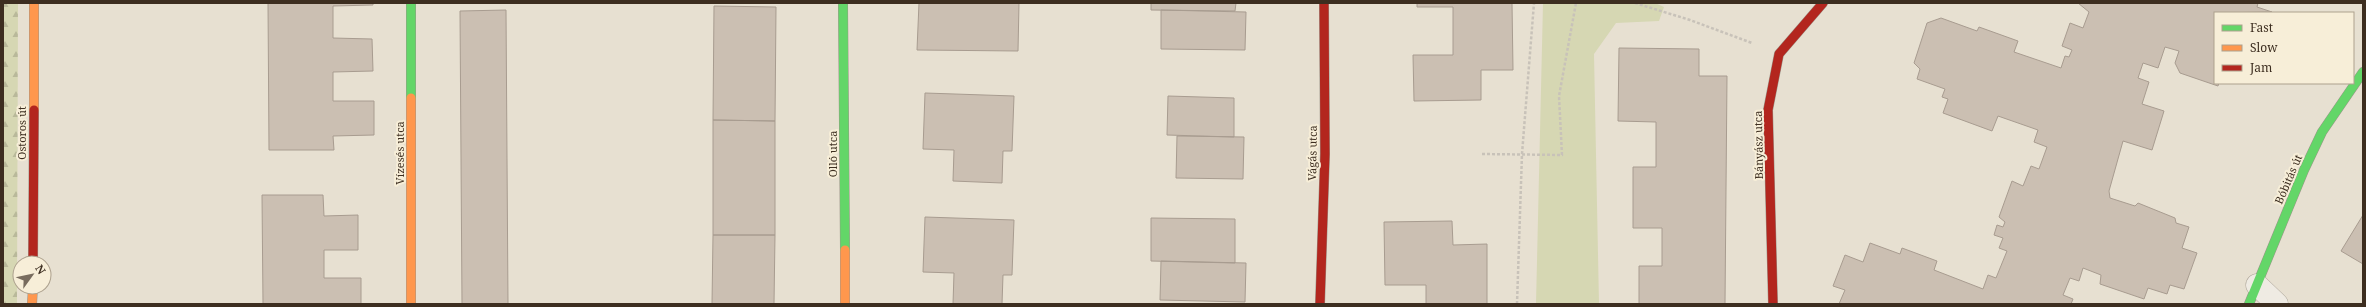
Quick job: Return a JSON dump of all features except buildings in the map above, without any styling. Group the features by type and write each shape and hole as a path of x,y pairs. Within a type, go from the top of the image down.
{"street":[{"name":"Ostoros út","path":"33,255 34,3"},
{"name":"Vízesés utca","path":"411,3 411,304"},
{"name":"Olló utca","path":"843,3 845,304"},
{"name":"Vágás utca","path":"1320,304 1325,154 1324,3"},
{"path":"1780,51 1823,3"},
{"name":"Bányász utca","path":"1773,304 1768,110 1780,51"},
{"name":"Bóbitás út","path":"2253,295 2304,170 2322,132 2363,72"},
{"path":"2253,295 2278,304"}],"path":[{"path":"1516,304 1522,154 1534,3"},
{"path":"1482,154 1562,155 1559,96 1576,3"},
{"path":"1635,3 1780,51"}],"green space":[{"path":"3,3 18,3 17,255 12,255 12,295 17,295 17,304 3,304"},
{"path":"1543,3 1655,3 1664,7 1659,21 1616,23 1594,54 1599,304 1536,304"}],"traffic: fast":[{"path":"411,3 411,98"},
{"path":"843,3 845,250"},
{"path":"2249,304 2304,170 2322,132 2363,72"}],"traffic: slow":[{"path":"34,3 34,110"},
{"path":"411,98 411,304"},
{"path":"845,250 845,304"},
{"path":"32,304 33,295"}],"traffic: jam":[{"path":"1320,304 1325,154 1324,3"},
{"path":"1773,304 1768,110 1779,54 1823,3"},
{"path":"33,255 34,110"}]}
